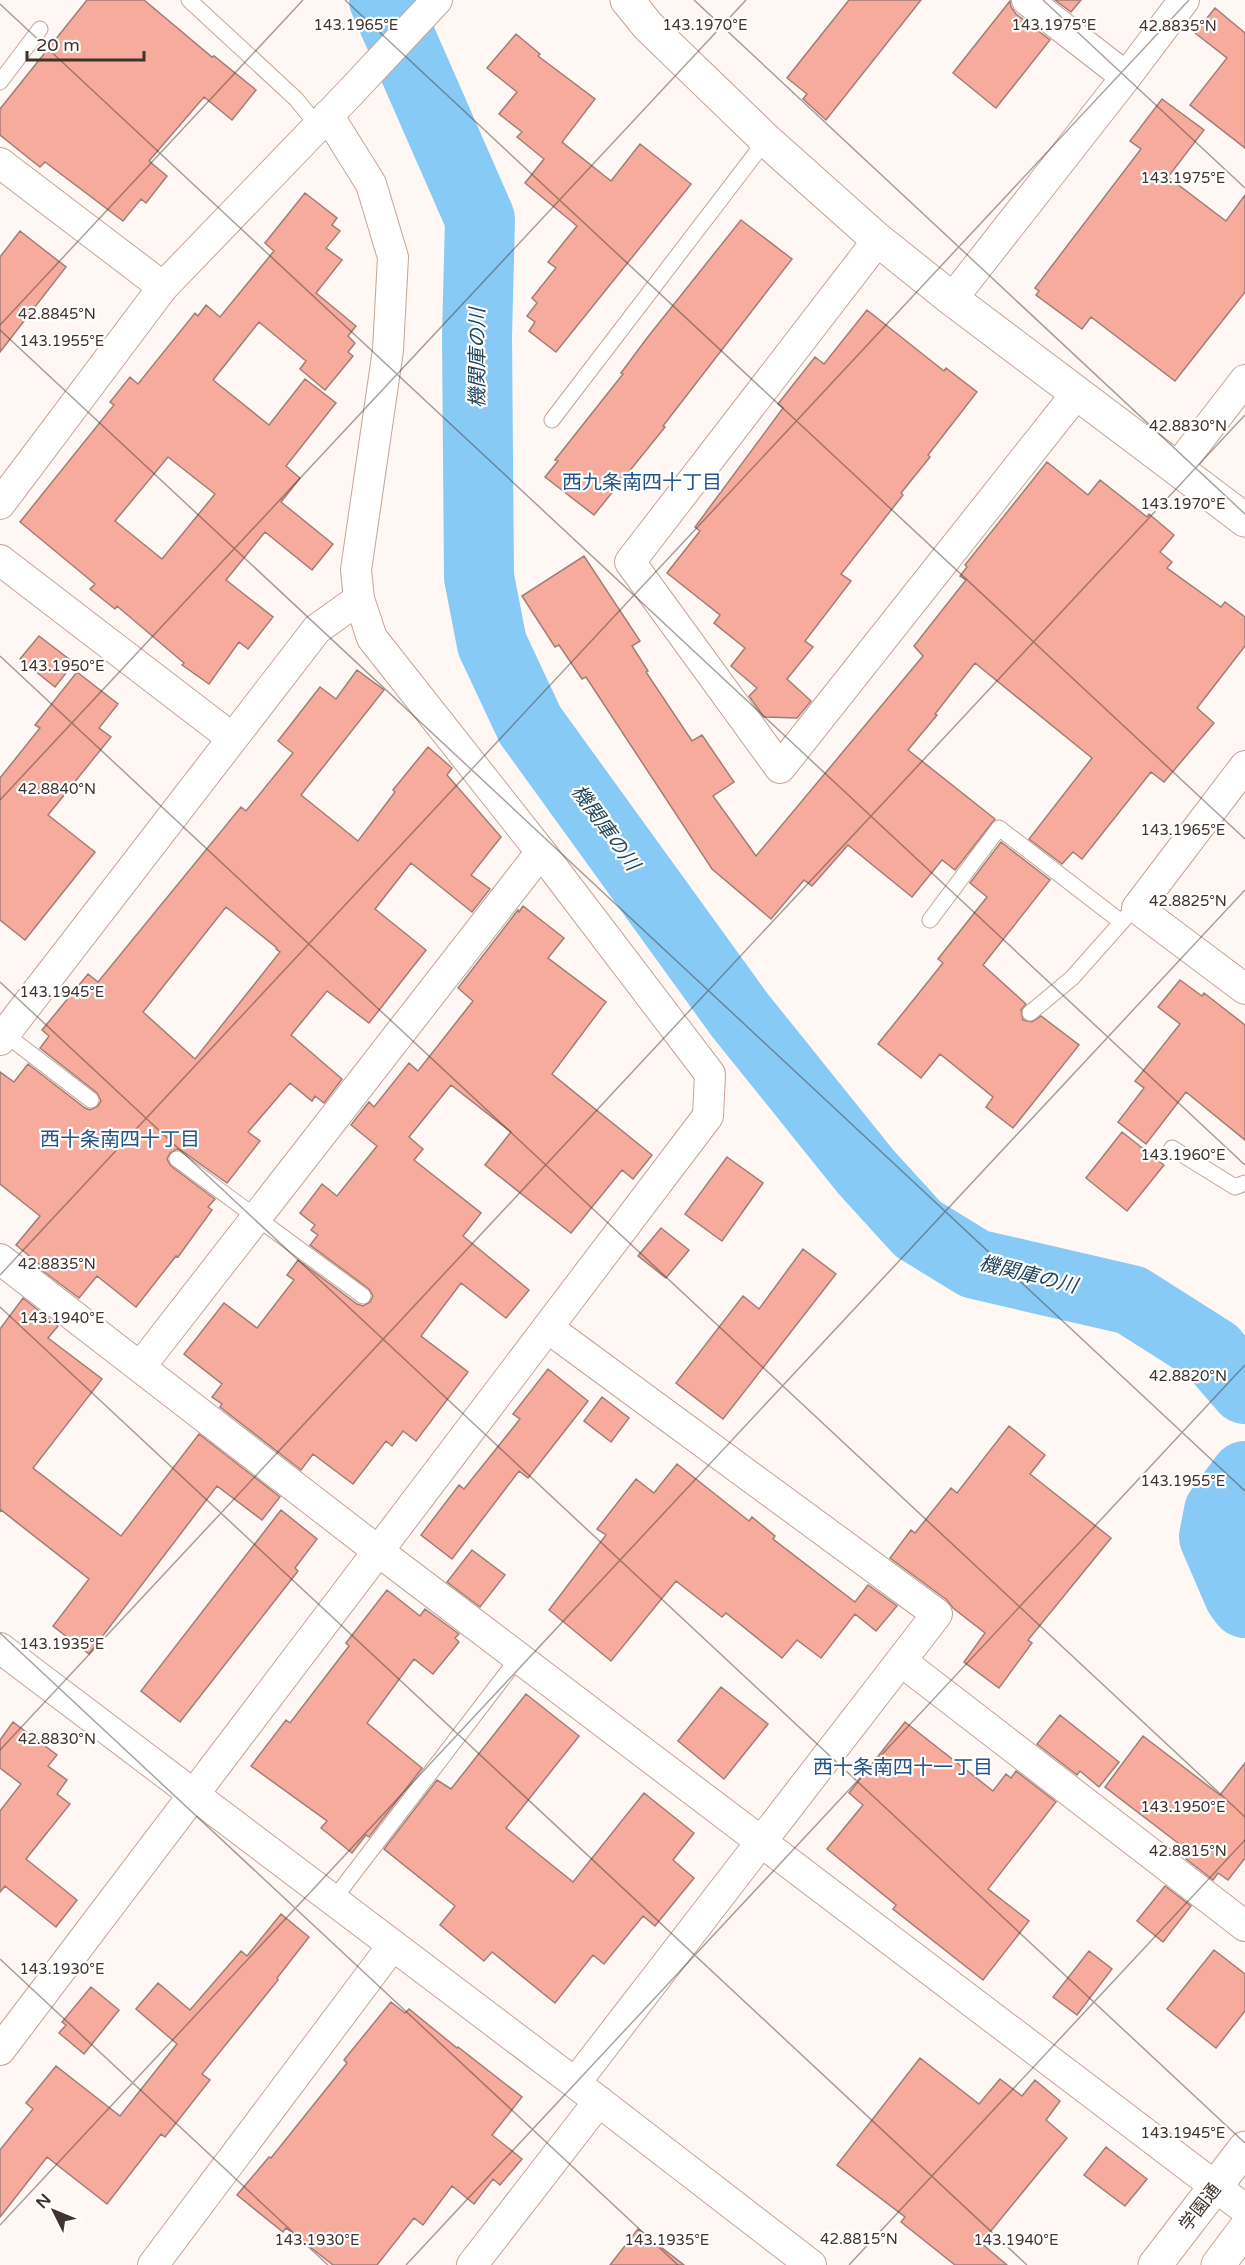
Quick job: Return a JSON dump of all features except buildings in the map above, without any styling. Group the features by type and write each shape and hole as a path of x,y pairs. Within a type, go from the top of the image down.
{"street":[{"path":"0,504 163,287 437,0"},
{"path":"627,0 648,26 766,140 878,240 952,299 1245,520"},
{"path":"1027,0 1126,77"},
{"path":"952,299 1184,0"},
{"path":"0,2050 708,1116 710,1074 541,852 372,638 359,599 356,570 388,350 393,257 371,184 332,112"},
{"path":"0,163 163,287"},
{"path":"878,240 630,562 780,768 1077,393"},
{"path":"1177,468 1245,380"},
{"path":"0,560 232,738"},
{"path":"2,1037 317,629 359,599"},
{"path":"1245,766 1129,914 1245,988"},
{"path":"140,1367 541,852"},
{"path":"0,1259 378,1551 1245,2209"},
{"path":"548,1328 937,1614 575,2083"},
{"path":"0,1648 599,2101 811,2265"},
{"path":"901,1661 1245,1926"},
{"path":"153,2265 393,1945"},
{"path":"472,2265 599,2101"},
{"name":"学園通","path":"1155,2265 1245,2148"},
{"path":"1218,2265 1245,2229"}],"lane":[{"path":"189,0 296,99 332,112"},
{"path":"0,82 40,29"},
{"path":"552,420 766,140"},
{"path":"930,920 999,828 1129,914 1072,978 1030,1013"},
{"path":"2,1037 91,1100"},
{"path":"1172,1148 1235,1186 1245,1183"},
{"path":"177,1159 363,1296"},
{"path":"333,1900 519,1658"}],"waterway":[{"name":"機関庫の川","path":"384,0 480,219 477,336 479,577 492,644 530,725 739,1014 866,1172 918,1229 975,1264 1131,1300 1213,1352 1245,1389"},
{"name":"機関庫の川","path":"1245,1476 1219,1511 1214,1537 1239,1595 1245,1603"}],"district":[{"name":"西九条南四十丁目","path":"642,483"},
{"name":"西十条南四十丁目","path":"120,1140"},
{"name":"西十条南四十一丁目","path":"903,1768"}]}
